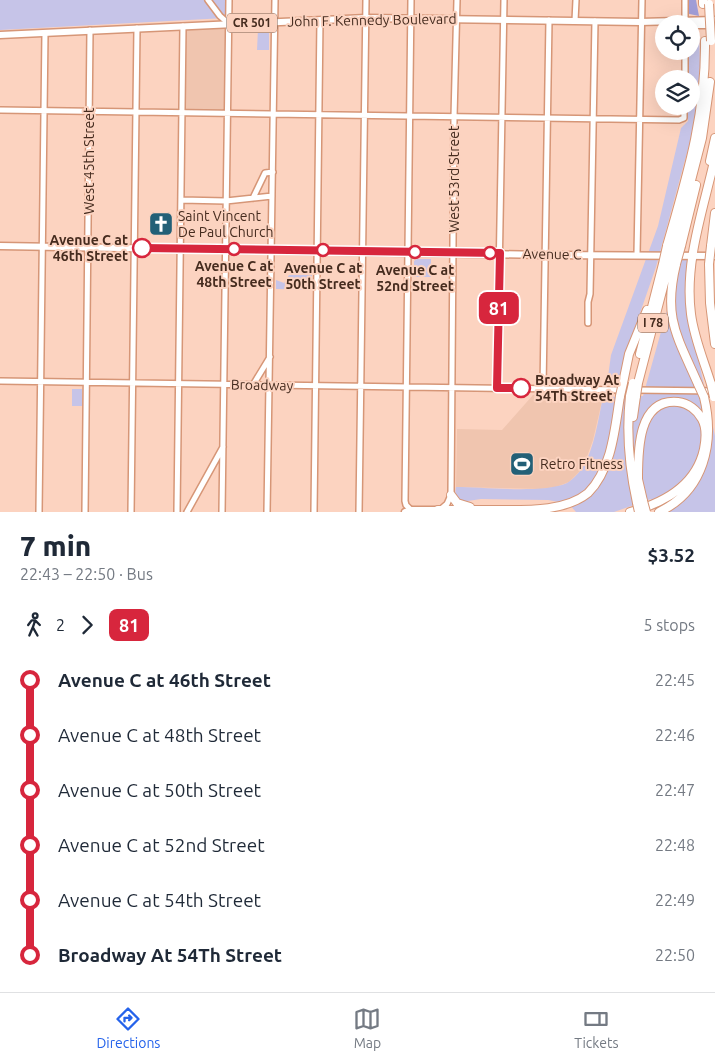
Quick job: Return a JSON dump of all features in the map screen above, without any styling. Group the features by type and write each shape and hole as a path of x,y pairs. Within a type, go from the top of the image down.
{"highway":[{"name":"I 78","path":"674,246 698,160 705,122 709,89 706,2"},
{"name":"I 78","path":"635,383 674,246 698,131 708,41"},
{"path":"702,210 703,196 715,138"},
{"path":"715,156 693,256 689,293 691,317 715,398"},
{"path":"715,213 709,264 710,303 715,344"},
{"path":"659,512 671,506 685,495 696,482 705,466 712,434 704,397 674,329 670,264 674,246"},
{"name":"I 78","path":"646,512 640,502 629,460 628,428 635,383 657,285 670,264"},
{"path":"438,510 486,512 540,511 572,504 592,490 610,453 629,354 657,285"},
{"name":"I 78","path":"633,396 633,443 640,502 639,512"},
{"path":"630,512 672,496 685,486 695,473 702,457 706,435 704,422 695,409 683,403 670,402 658,407 649,416 644,425 640,441 638,480"},
{"path":"451,495 460,504 486,512"}],"main road":[{"name":"John F. Kennedy Boulevard","path":"0,35 366,18 655,23"},
{"name":"John F. Kennedy Boulevard","path":"700,22 715,20"},
{"name":"John F. Kennedy Boulevard","path":"700,24 715,25"},
{"name":"Avenue C","path":"0,246 715,256"},
{"path":"408,511 438,510"}],"street":[{"path":"208,0 220,16 229,24"},
{"path":"222,512 229,0"},
{"path":"267,512 275,0"},
{"path":"359,512 366,0"},
{"path":"408,511 405,501 412,0"},
{"name":"West 53rd Street","path":"451,495 454,117 458,0"},
{"path":"497,388 504,0"},
{"path":"575,20 576,0"},
{"path":"637,254 640,22 642,0"},
{"path":"685,0 686,15"},
{"path":"314,512 320,20"},
{"path":"543,388 549,20"},
{"path":"588,323 595,21"},
{"path":"176,512 183,26"},
{"path":"131,512 137,28"},
{"name":"West 45th Street","path":"85,512 90,30"},
{"path":"39,512 45,33"},
{"path":"0,110 639,120 679,120 684,118 684,115"},
{"path":"253,198 265,174 273,172"},
{"path":"181,200 226,201 272,196"},
{"path":"252,385 270,356"},
{"name":"Broadway","path":"0,381 452,388 713,387"},
{"path":"187,512 223,446"},
{"path":"438,510 447,504 451,495"}],"shaded area":[{"path":"0,0 226,0 226,18 0,30"},
{"path":"684,0 696,0 699,15 685,13"},
{"path":"229,24 227,113 181,112 183,26"},
{"path":"258,29 269,30 269,50 257,50"},
{"path":"686,60 700,60 700,70 687,70"},
{"path":"688,115 695,115 691,138 656,267 624,359 619,384 607,384 611,355 658,226 681,128 688,121"},
{"path":"682,257 689,259 689,316 715,436 715,512 656,512 651,499 614,512 576,512 569,504 548,500 481,499 461,502 455,495 456,487 543,488 567,483 578,473 587,459 596,433 603,397 643,396"},
{"path":"417,259 431,259 431,277 414,277 414,261"},
{"path":"289,275 312,275 312,290 276,289 276,280 284,283"},
{"path":"72,389 82,389 82,406 72,406"},
{"path":"533,395 603,397 593,440 583,468 569,482 556,487 541,489 456,487 457,429 502,430"}],"bus line":[{"name":"81","path":"142,248 500,253 497,388 521,388"}],"place":[{"name":"Saint Vincent De Paul Church","path":"161,224"},
{"name":"Avenue C at 46th Street","path":"142,248"},
{"name":"Avenue C at 48th Street","path":"234,249"},
{"name":"Avenue C at 50th Street","path":"323,250"},
{"name":"Avenue C at 52nd Street","path":"415,252"},
{"name":"Broadway At 54Th Street","path":"521,388"},
{"name":"Retro Fitness","path":"522,464"}]}
